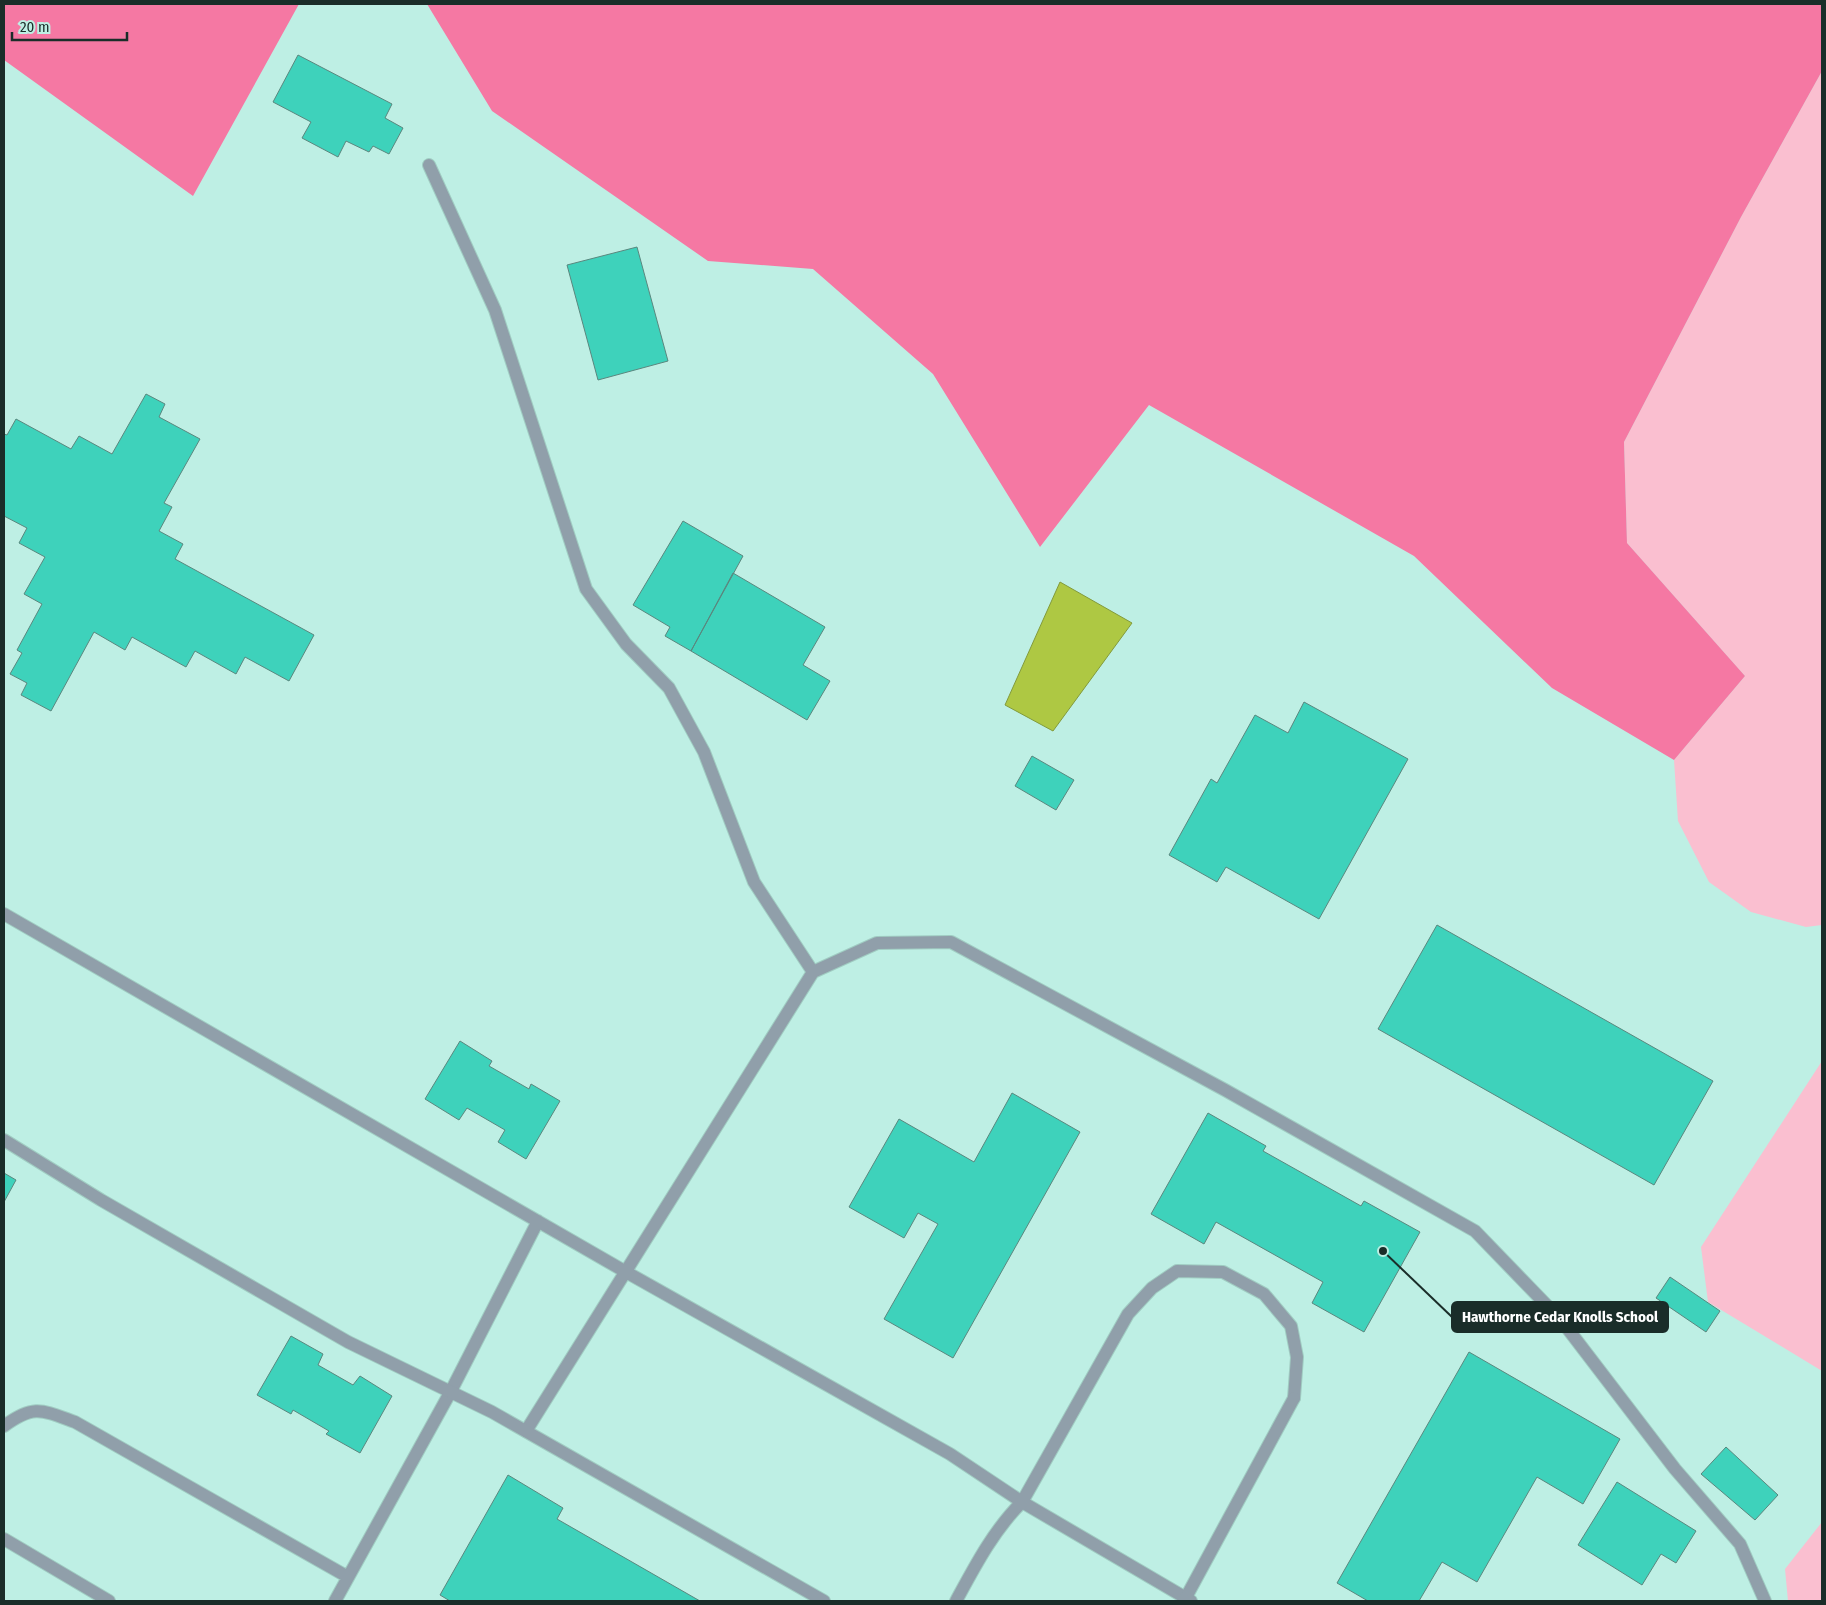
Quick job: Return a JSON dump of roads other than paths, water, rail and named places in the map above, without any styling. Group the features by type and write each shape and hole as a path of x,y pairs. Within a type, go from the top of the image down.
{"street":[{"path":"429,165 495,310 586,588 626,644 669,688 704,752 754,882 812,972"},
{"path":"4,914 626,1272 950,1454 1022,1502 1187,1600 1294,1398 1297,1357 1291,1326 1264,1294 1223,1272 1177,1270 1152,1288 1128,1314 1022,1502 1007,1518 981,1555 956,1601"},
{"path":"526,1431 812,972 877,943 951,942 1225,1090 1475,1231 1561,1320 1669,1461 1740,1544 1765,1601"},
{"path":"4,1140 110,1205 348,1342 450,1391 526,1431 824,1601"},
{"path":"335,1601 450,1391 538,1221"},
{"path":"4,1426 22,1413 43,1410 75,1422 348,1577"},
{"path":"4,1539 109,1601"}],"place":[{"name":"Hawthorne Cedar Knolls School","path":"1383,1251"}]}
